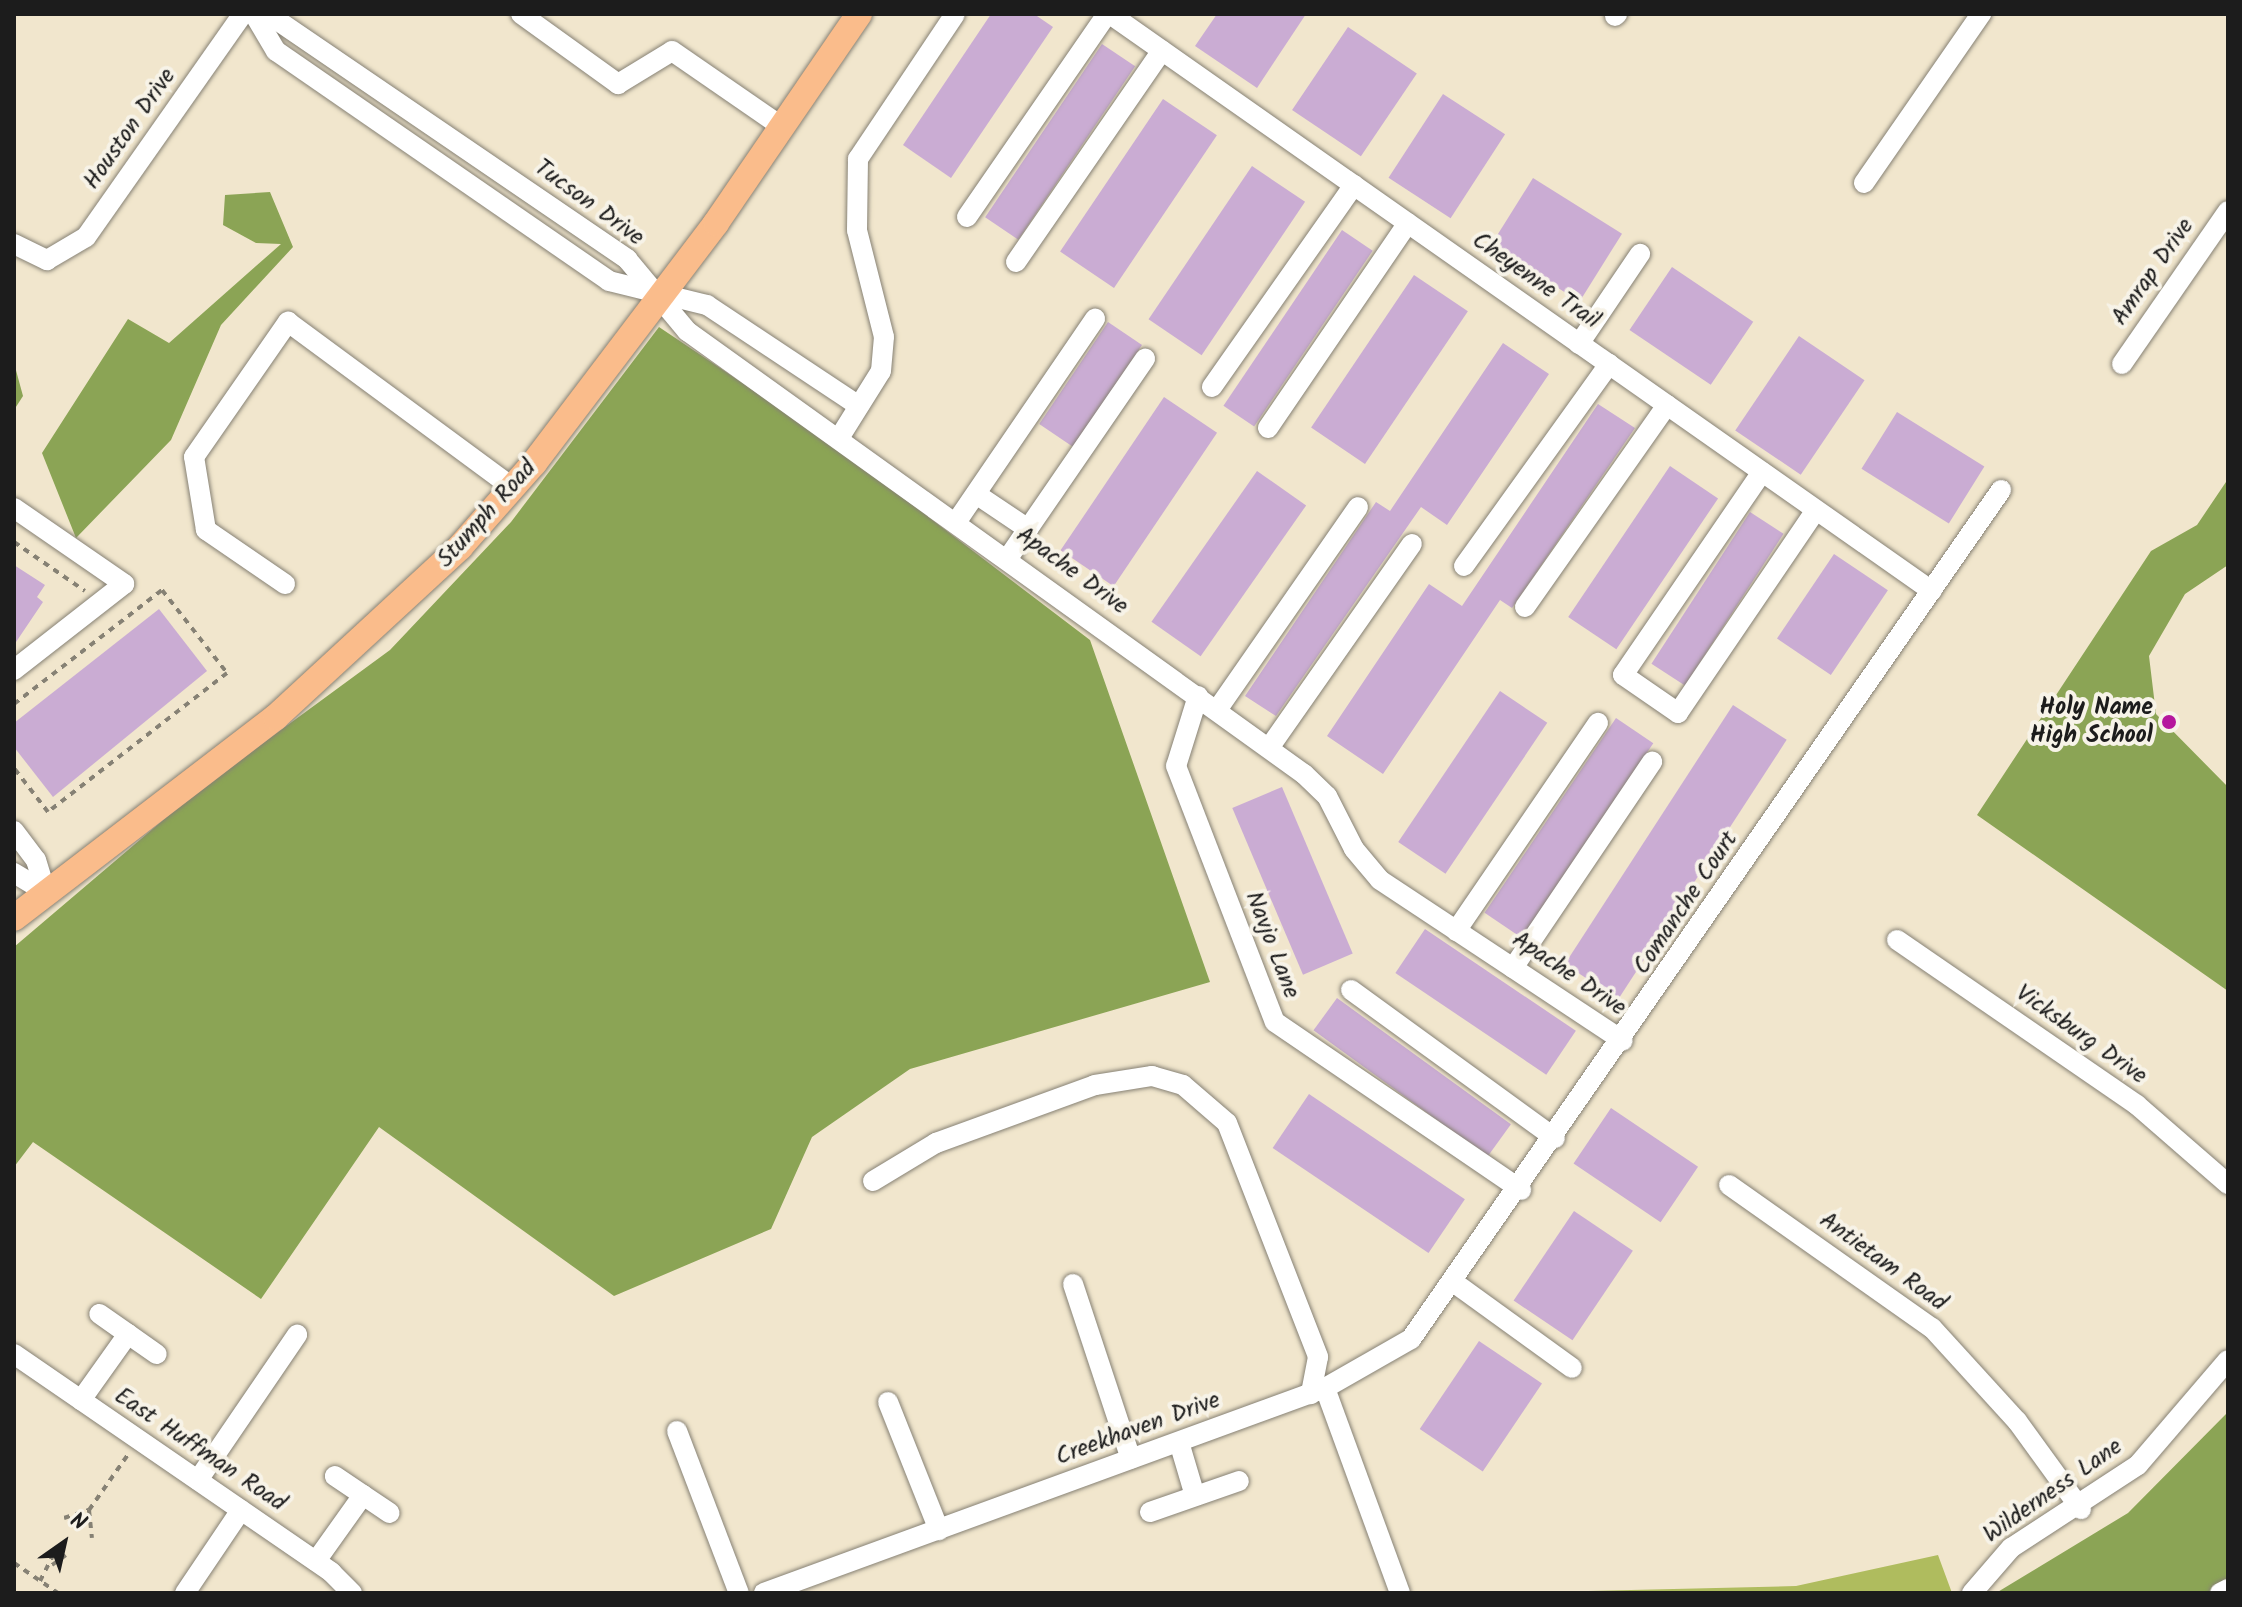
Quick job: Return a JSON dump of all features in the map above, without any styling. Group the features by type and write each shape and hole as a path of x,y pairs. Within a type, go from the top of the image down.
{"main road":[{"name":"Stumph Road","path":"14,918 341,662 513,488 782,127 859,14"}],"street":[{"name":"Houston Drive","path":"14,244 47,260 86,237 243,14"},
{"name":"Tucson Drive","path":"254,14 276,51 609,281 658,296"},
{"name":"Tucson Drive","path":"268,14 627,259 658,296"},
{"path":"521,14 618,84 672,51 782,127"},
{"path":"841,435 881,371 884,337 857,230 858,159 955,14"},
{"path":"967,217 1108,14"},
{"name":"Cheyenne Trail","path":"1108,14 1932,591"},
{"path":"1864,183 1981,14"},
{"path":"1016,262 1162,50"},
{"path":"1212,387 1354,185"},
{"name":"Amrap Drive","path":"2122,364 2228,211"},
{"path":"1268,428 1408,223"},
{"path":"1579,344 1640,254"},
{"path":"658,296 707,305 859,406"},
{"name":"Apache Drive","path":"658,296 687,331 841,435 1269,748 1327,796 1354,849 1380,880 1623,1041"},
{"path":"957,521 1095,319"},
{"path":"285,584 206,530 194,457 288,322 513,488"},
{"path":"1008,558 1145,359"},
{"path":"1464,566 1609,364"},
{"path":"1525,607 1667,405"},
{"path":"1762,472 1623,675 1667,706 1678,713 1816,510"},
{"name":"Comanche Court","path":"1318,1391 1411,1339 1456,1284 2001,490"},
{"path":"976,494 1028,529"},
{"path":"1217,710 1358,507"},
{"path":"14,508 124,584 14,670"},
{"path":"1269,748 1412,544"},
{"name":"Navjo Lane","path":"1198,696 1176,766 1275,1022 1521,1190"},
{"path":"1456,931 1598,723"},
{"path":"1513,968 1652,762"},
{"path":"14,831 36,860 46,892"},
{"path":"14,873 46,892"},
{"name":"Vicksburg Drive","path":"1897,940 2137,1105 2228,1184"},
{"path":"1351,990 1555,1138"},
{"path":"873,1181 936,1143 1095,1085 1152,1076 1183,1085 1227,1123 1318,1357 1318,1391 1400,1593"},
{"name":"Antietam Road","path":"1729,1185 1932,1328 2017,1421 2081,1509"},
{"path":"1073,1284 1131,1459"},
{"path":"1456,1284 1572,1368"},
{"path":"99,1314 157,1354"},
{"path":"81,1400 128,1334"},
{"path":"198,1480 297,1335"},
{"name":"East Huffman Road","path":"14,1354 316,1561 352,1593"},
{"name":"Wilderness Lane","path":"1972,1593 2011,1548 2081,1509 2138,1465 2228,1360"},
{"name":"Creekhaven Drive","path":"764,1593 1318,1391"},
{"path":"888,1402 939,1530"},
{"path":"677,1431 739,1593"},
{"path":"1179,1442 1195,1496"},
{"path":"335,1476 390,1513"},
{"path":"1150,1512 1239,1481"},
{"path":"316,1561 363,1495"},
{"path":"185,1593 241,1510"},
{"path":"2220,1593 2228,1589"}],"path":[{"path":"14,542 88,593 75,603"},
{"path":"14,704 162,590 227,673 48,812 15,770"},
{"path":"64,1518 89,1510 138,1439"},
{"path":"89,1510 92,1538"},
{"path":"52,1565 56,1550"},
{"path":"40,1581 52,1565 66,1555"},
{"path":"14,1563 58,1593"}],"green space":[{"path":"270,192 293,247 221,325 171,440 76,538 42,453 128,319 169,343 281,244 256,243 223,225 225,195"},
{"path":"659,327 830,442 1090,640 1210,982 910,1069 812,1137 771,1229 614,1296 379,1127 261,1299 33,1142 14,1167 14,947 195,793 390,650 511,522"},
{"path":"14,363 23,396 14,410"},
{"path":"2228,479 2228,565 2185,594 2149,656 2156,714 2228,787 2228,991 1977,815 2151,551 2197,525"},
{"path":"2228,1412 2228,1593 1996,1593 2128,1513"},
{"path":"1938,1555 1952,1593 1504,1593 1796,1586"}],"building":[{"path":"991,14 1034,14 1053,27 951,178 903,145"},
{"path":"1217,14 1306,14 1257,88 1195,46"},
{"path":"1348,27 1417,73 1361,156 1292,110"},
{"path":"1102,44 1135,66 1018,240 985,217"},
{"path":"1443,94 1505,134 1451,218 1389,178"},
{"path":"1163,99 1217,135 1114,288 1060,252"},
{"path":"1252,166 1305,202 1202,355 1149,319"},
{"path":"1533,178 1622,234 1580,301 1491,246"},
{"path":"1342,230 1373,251 1254,426 1223,406"},
{"path":"1672,267 1753,322 1711,385 1630,330"},
{"path":"1414,275 1468,311 1365,464 1311,428"},
{"path":"1108,322 1142,345 1073,447 1039,424"},
{"path":"1799,336 1864,380 1801,475 1735,431"},
{"path":"1503,343 1549,374 1447,525 1421,507 1276,716 1245,696 1376,502 1390,511"},
{"path":"1164,397 1217,433 1114,586 1061,550"},
{"path":"1598,404 1635,428 1512,608 1500,600 1383,774 1327,736 1429,584 1462,606"},
{"path":"1897,412 1984,467 1949,523 1861,469"},
{"path":"1670,466 1718,498 1616,649 1568,617"},
{"path":"1257,471 1306,505 1201,656 1151,622"},
{"path":"1750,512 1784,534 1685,686 1651,664"},
{"path":"1834,554 1888,590 1831,675 1777,639"},
{"path":"14,565 45,585 37,597 43,602 14,645"},
{"path":"159,609 207,671 53,797 14,747 14,723"},
{"path":"1500,691 1547,723 1445,874 1398,842"},
{"path":"1733,705 1787,740 1618,999 1565,964"},
{"path":"1616,718 1653,743 1522,938 1485,913"},
{"path":"1282,787 1353,954 1303,975 1232,808"},
{"path":"1425,929 1576,1031 1546,1075 1395,973"},
{"path":"1337,998 1511,1124 1487,1157 1313,1030"},
{"path":"1309,1094 1465,1199 1429,1253 1273,1148"},
{"path":"1611,1108 1698,1167 1661,1222 1574,1164"},
{"path":"1574,1211 1633,1251 1572,1340 1514,1301"},
{"path":"1479,1341 1542,1383 1483,1471 1420,1429"}],"place":[{"name":"Holy Name High School","path":"2169,722"}]}
